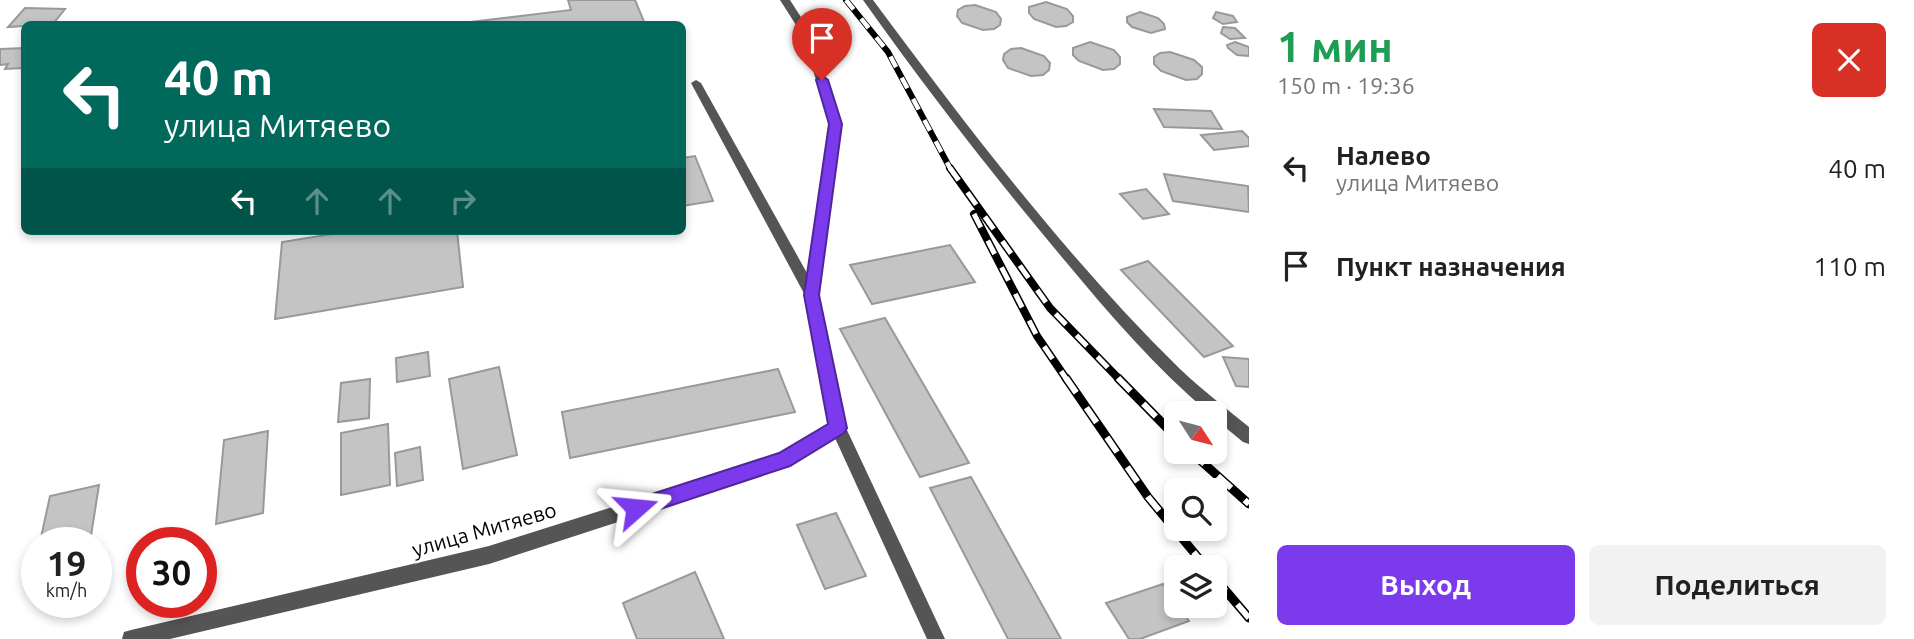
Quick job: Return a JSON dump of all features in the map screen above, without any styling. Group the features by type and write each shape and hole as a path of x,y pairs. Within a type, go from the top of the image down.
{"street":[{"path":"785,0 808,36 835,124 812,295"},
{"path":"868,0 941,100 1037,219 1166,365 1249,437"},
{"path":"696,83 812,295 838,428 936,639"},
{"name":"улица Митяево","path":"131,639 489,555 784,460 838,428"}],"building":[{"path":"568,0 635,0 644,21 479,21 571,10"},
{"path":"1046,2 1067,9 1073,16 1073,22 1056,27 1034,19 1029,13 1029,7"},
{"path":"975,5 996,12 1001,19 1000,25 994,29 983,30 962,23 957,16 958,10"},
{"path":"25,8 65,9 55,21 21,21 21,26 8,27"},
{"path":"1140,12 1158,18 1165,29 1151,33 1132,27 1127,22 1127,17"},
{"path":"1216,12 1233,16 1237,22 1223,24 1213,18"},
{"path":"1223,27 1235,28 1245,38 1230,39 1221,33"},
{"path":"1090,42 1114,50 1120,57 1120,64 1114,69 1103,70 1079,61 1073,55 1073,48"},
{"path":"1235,42 1249,47 1249,56 1237,55 1228,48 1227,45"},
{"path":"21,48 21,68 5,69 8,64 0,65 0,49"},
{"path":"1021,48 1044,56 1050,63 1049,70 1043,75 1031,76 1008,68 1003,60 1004,54 1011,49"},
{"path":"1170,52 1194,60 1202,67 1202,74 1197,79 1186,80 1161,71 1154,64 1154,57"},
{"path":"1154,109 1211,111 1222,129 1164,127"},
{"path":"1242,131 1249,138 1249,146 1214,150 1201,135"},
{"path":"695,156 713,201 686,205 686,157"},
{"path":"1164,174 1248,186 1249,212 1173,201"},
{"path":"1146,189 1169,214 1143,219 1120,194"},
{"path":"326,235 457,235 463,287 275,319 282,242"},
{"path":"950,245 975,282 872,304 850,265"},
{"path":"1148,261 1233,346 1204,357 1121,270"},
{"path":"885,318 969,463 920,477 840,329"},
{"path":"428,352 430,376 397,382 396,358"},
{"path":"1223,357 1249,359 1249,387 1236,386"},
{"path":"499,367 517,455 463,469 449,379"},
{"path":"778,369 795,412 570,458 562,412"},
{"path":"370,379 369,418 338,422 341,383"},
{"path":"388,424 390,485 341,495 341,433"},
{"path":"268,431 263,513 216,524 224,440"},
{"path":"420,447 423,480 397,486 395,453"},
{"path":"971,477 1061,639 1008,639 930,488"},
{"path":"99,485 92,527 43,527 50,496"},
{"path":"836,513 866,576 825,589 797,525"},
{"path":"695,572 724,639 637,639 623,603"},
{"path":"1163,584 1164,618 1187,618 1189,621 1140,639 1129,639 1106,603"}],"railway":[{"path":"846,0 888,52 951,170"},
{"path":"950,168 1050,308 1120,380"},
{"path":"974,214 1037,336 1067,380"},
{"path":"1066,378 1148,497 1196,555"},
{"path":"1118,378 1164,425"},
{"path":"1204,464 1249,504"},
{"path":"1227,592 1249,618"}],"route":[{"path":"636,508 784,460 838,428 812,295 835,124 822,80"}]}
